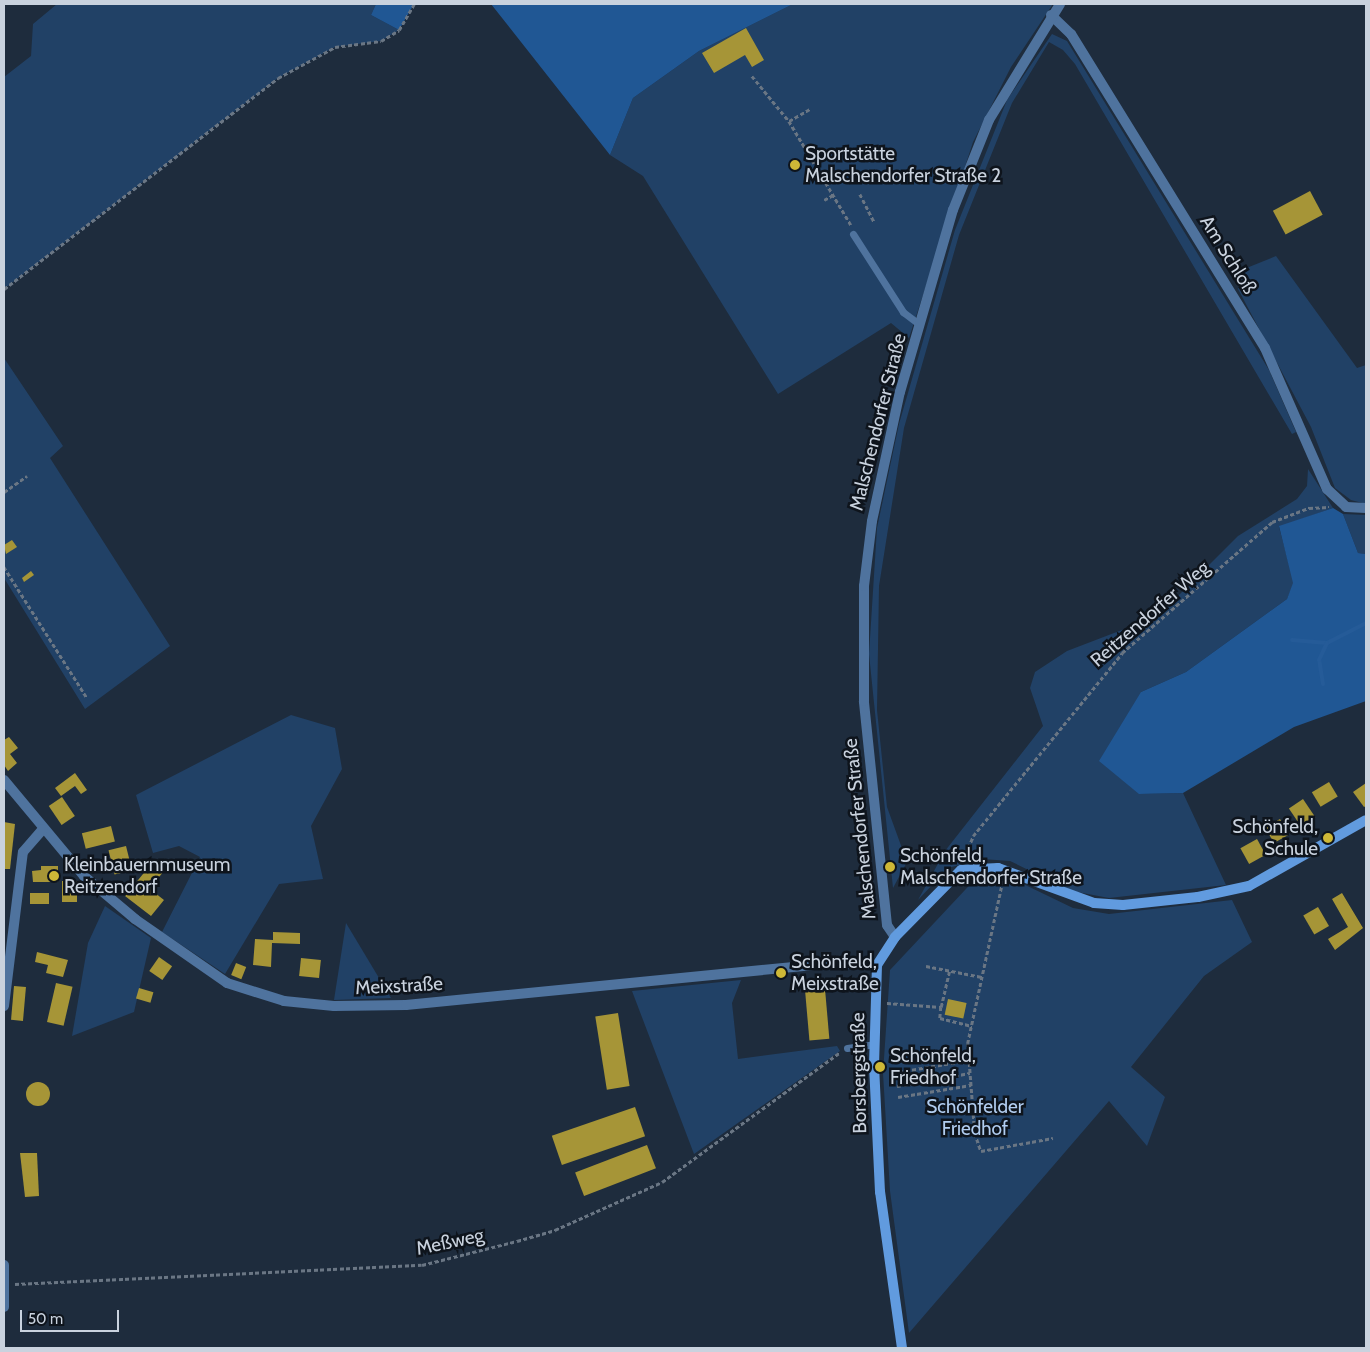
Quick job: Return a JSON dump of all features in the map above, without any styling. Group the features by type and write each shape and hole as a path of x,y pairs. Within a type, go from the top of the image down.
{"street":[{"name":"Malschendorfer Straße","path":"895,937 886,925 864,701 864,586 884,456 953,210 989,120 1060,4"},
{"name":"Am Schloß","path":"1052,15 1071,34 1265,348 1327,489 1346,507"},
{"path":"1346,507 1366,508"},
{"name":"Meixstraße","path":"4,780 44,830 96,887 201,967 227,983 284,1001 334,1006 406,1005 835,962 877,965"},
{"path":"877,965 895,937 961,870 1006,870 1067,897 1094,903 1123,905 1198,898 1249,886 1366,820"},
{"path":"4,1006 23,852 44,830"},
{"name":"Borsbergstraße","path":"877,965 874,1044 880,1192 902,1348"},
{"path":"4,1265 4,1307"}],"lane":[{"path":"853,234 903,312 920,325"},
{"path":"847,1048 874,1044"}],"path":[{"path":"4,289 278,78 335,47 381,40 399,30 414,4"},
{"path":"752,76 789,121 833,194 853,234"},
{"path":"789,121 810,109"},
{"path":"824,200 833,194"},
{"path":"860,194 874,222"},
{"path":"4,492 27,476"},
{"name":"Reitzendorfer Weg","path":"961,870 974,836 1122,653 1272,522 1309,508 1346,507"},
{"path":"4,566 87,698"},
{"path":"1006,870 972,1026 969,1060 981,1151 1053,1138"},
{"path":"926,966 982,977"},
{"path":"949,971 940,1018 972,1026"},
{"path":"876,1002 941,1007"},
{"name":"Meßweg","path":"4,1286 50,1280 422,1265 517,1241 554,1230 662,1182 847,1048"},
{"path":"893,1072 969,1060"},
{"path":"897,1086 970,1073"},
{"path":"898,1097 971,1085"}],"green space":[{"path":"57,4 376,4 371,15 399,30 381,41 335,47 278,78 4,289 4,77 31,56 33,24"},
{"name":"Sportstätte Malschendorfer Straße 2","path":"793,4 1053,4 1011,67 973,142 909,338 891,323 778,394 643,176 610,155 633,98 699,51"},
{"path":"1052,34 1067,41 1269,370 1296,432 1292,434 1075,64 1063,50 1049,42 1012,103 959,235 904,428 879,586 877,710 887,807 907,862 893,888 869,654 877,528 899,424 955,230 1007,100"},
{"path":"1276,256 1357,368 1366,365 1366,504 1351,500 1335,488 1311,427 1238,289 1244,269"},
{"path":"4,358 63,446 50,458 170,646 85,709 4,578"},
{"path":"1308,469 1333,508 1279,527 1294,583 1287,599 1186,672 1141,692 1139,794 1183,793 1226,885 1109,898 1072,891 1010,861 982,859 948,868 918,900 945,851 1043,726 1030,688 1035,672 1067,651 1148,620 1170,604 1238,536 1297,499 1307,486"},
{"path":"1343,514 1366,515 1366,554 1358,553"},
{"path":"291,715 335,728 342,769 311,826 323,879 279,884 225,974 162,932 200,857 179,846 153,853 136,795"},
{"name":"Schönfelder Friedhof","path":"980,874 1009,877 1073,908 1109,914 1232,900 1252,942 1204,976 1131,1067 1165,1097 1147,1146 1109,1101 909,1333 890,1191 883,1073 890,970"},
{"path":"105,906 151,938 134,1012 72,1036 88,943"},
{"path":"346,923 391,998 334,1000"},
{"path":"741,980 732,1003 738,1059 837,1046 840,1051 694,1154 632,991"}],"shaded area":[{"path":"376,4 414,4 399,30 371,15"},
{"path":"491,4 793,4 699,51 633,98 610,155"},
{"path":"1333,508 1343,514 1358,553 1366,554 1366,701 1294,727 1183,793 1139,794 1099,761 1141,692 1186,672 1287,599 1293,583 1279,526"}],"building":[{"path":"746,28 764,60 752,67 745,55 714,73 702,53"},
{"path":"1310,191 1323,215 1286,235 1273,211"},
{"path":"12,540 17,547 6,554 4,545"},
{"path":"31,571 34,575 24,582 22,578"},
{"path":"9,737 18,748 10,754 17,763 8,771 4,765 4,740"},
{"path":"75,773 87,790 81,794 75,786 61,796 55,788"},
{"path":"1329,782 1338,797 1321,807 1312,792"},
{"path":"1366,783 1366,806 1364,807 1353,792"},
{"path":"62,797 75,816 62,825 49,806"},
{"path":"1303,799 1315,817 1301,827 1289,809"},
{"path":"1280,819 1289,835 1274,843 1265,827"},
{"path":"4,822 15,824 10,869 4,869"},
{"path":"111,826 115,842 86,849 82,833"},
{"path":"1257,839 1266,855 1249,864 1240,848"},
{"path":"126,846 132,870 115,875 109,850"},
{"path":"152,863 163,872 150,889 164,900 151,916 125,896"},
{"path":"41,866 58,866 58,882 33,882 32,871 41,870"},
{"path":"62,881 77,881 77,902 62,902"},
{"path":"30,893 49,893 49,904 30,904"},
{"path":"1342,893 1363,928 1335,950 1328,939 1348,927 1332,899"},
{"path":"1318,907 1329,926 1314,935 1303,915"},
{"path":"273,932 300,933 300,944 272,943 271,967 253,965 255,939 273,940"},
{"path":"37,952 68,960 63,977 46,973 48,965 35,962"},
{"path":"159,957 172,966 162,980 149,971"},
{"path":"301,958 321,960 319,978 299,976"},
{"path":"236,963 246,967 241,979 231,975"},
{"path":"56,983 73,987 64,1026 47,1022"},
{"path":"14,986 26,987 23,1021 11,1020"},
{"path":"139,988 153,992 150,1003 136,999"},
{"path":"825,989 829,1039 809,1041 805,991"},
{"path":"948,999 967,1003 963,1019 945,1015"},
{"path":"618,1013 630,1086 607,1090 595,1017"},
{"path":"38,1082 43,1083 49,1089 49,1099 43,1105 38,1106 33,1105 27,1099 26,1094 27,1089 33,1083"},
{"path":"635,1107 645,1136 562,1165 552,1136"},
{"path":"647,1145 656,1168 584,1196 575,1173"},
{"path":"20,1153 37,1153 39,1196 25,1197"}],"waterway":[{"path":"1292,640 1327,643 1366,623"},
{"path":"1323,684 1319,660 1327,643"}],"place":[{"name":"Sportstätte Malschendorfer Straße 2","path":"795,165"},
{"name":"Schönfeld, Schule","path":"1328,838"},
{"name":"Schönfeld, Malschendorfer Straße","path":"890,867"},
{"name":"Kleinbauernmuseum Reitzendorf","path":"54,876"},
{"name":"Schönfeld, Meixstraße","path":"781,973"},
{"name":"Schönfeld, Friedhof","path":"880,1067"}]}
